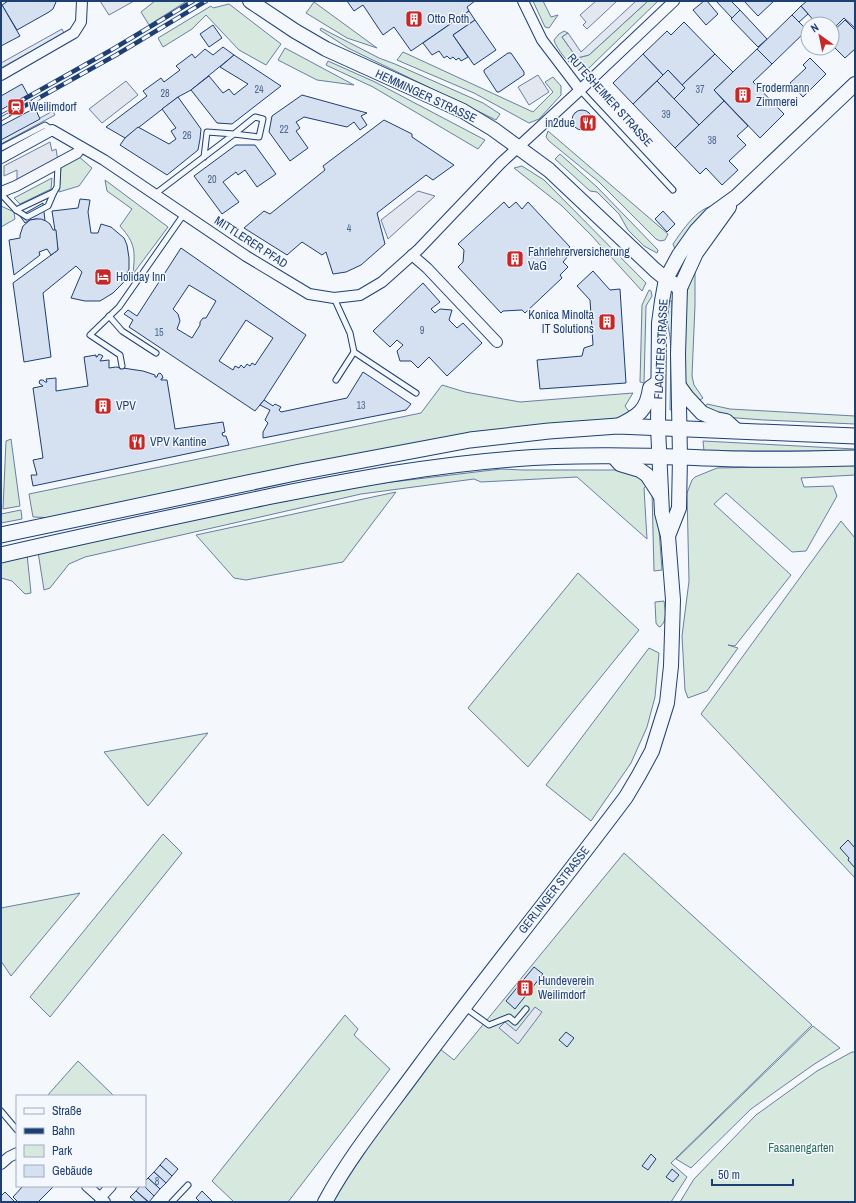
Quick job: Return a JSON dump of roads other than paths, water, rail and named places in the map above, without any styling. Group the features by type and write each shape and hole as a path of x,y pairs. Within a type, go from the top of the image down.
{"main road":[{"name":"HEMMINGER STRASSE","path":"250,1 295,31 326,49 463,112 518,146 559,179 666,279 680,288"},
{"name":"FLACHTER STRASSE","path":"659,457 659,323 666,279 679,255 696,231 711,215 736,197 855,84"},
{"name":"FLACHTER STRASSE","path":"680,457 678,354 680,288 696,253 736,197"},
{"path":"618,426 635,417 643,410 646,405 650,388 658,382"},
{"path":"679,386 687,398 702,413 716,419 726,421 736,430"},
{"path":"1,535 300,472 470,440 549,430 618,426 855,436"},
{"path":"613,456 620,464 636,469 647,475 661,497"},
{"path":"1,555 188,513 308,489 422,469 512,459 556,457 613,456 765,459 855,458"},
{"name":"GERLINGER STRASSE","path":"325,1202 337,1180 358,1148 464,1006 626,797 652,750 667,703 671,666 673,600 668,536 662,513 659,457"},
{"name":"GERLINGER STRASSE","path":"668,536 679,508 680,457"}],"street":[{"path":"1,75 74,33 81,22 82,1"},
{"name":"RUTESHEIMER STRASSE","path":"524,1 542,40 580,90"},
{"name":"MITTLERER PFAD","path":"52,130 104,160 246,256 309,294 334,298 360,295 382,282 412,255 518,146 674,1"},
{"path":"1,158 52,130"},
{"path":"1,193 77,154 80,147"},
{"path":"412,255 427,268 497,342"},
{"path":"1,1164 16,1154"},
{"path":"88,1187 102,1200 110,1187"}],"lane":[{"name":"RUTESHEIMER STRASSE","path":"580,90 673,190"},
{"path":"155,194 204,157 234,134 255,117 263,119 259,138 234,134 207,132 204,157"},
{"path":"1,148 45,125 52,130"},
{"path":"1,193 16,210 27,217 48,206 57,187 58,164"},
{"path":"16,210 54,192"},
{"path":"122,366 120,355 90,334 119,307 184,214"},
{"path":"334,298 350,334 354,352 416,393"},
{"path":"109,316 122,331 156,354"},
{"path":"336,380 354,352"},
{"path":"464,1006 489,1025 509,1017 515,1022 526,1009"},
{"path":"1,1111 16,1129"},
{"path":"172,1202 188,1185"}],"railway":[{"path":"1,112 113,49 193,1"},
{"path":"1,119 116,55 206,1"}],"place":[{"name":"Otto Roth","path":"414,19"},
{"name":"Frodermann Zimmerei","path":"743,95"},
{"name":"Weilimdorf","path":"16,107"},
{"name":"in2due","path":"588,123"},
{"name":"Fahrlehrerversicherung VaG","path":"515,259"},
{"name":"Holiday Inn","path":"103,277"},
{"name":"Konica Minolta IT Solutions","path":"607,322"},
{"name":"VPV","path":"103,406"},
{"name":"VPV Kantine","path":"137,442"},
{"name":"Hundeverein Weilimdorf","path":"525,988"}],"park label":[{"name":"Fasanengarten","path":"801,1148"}]}
